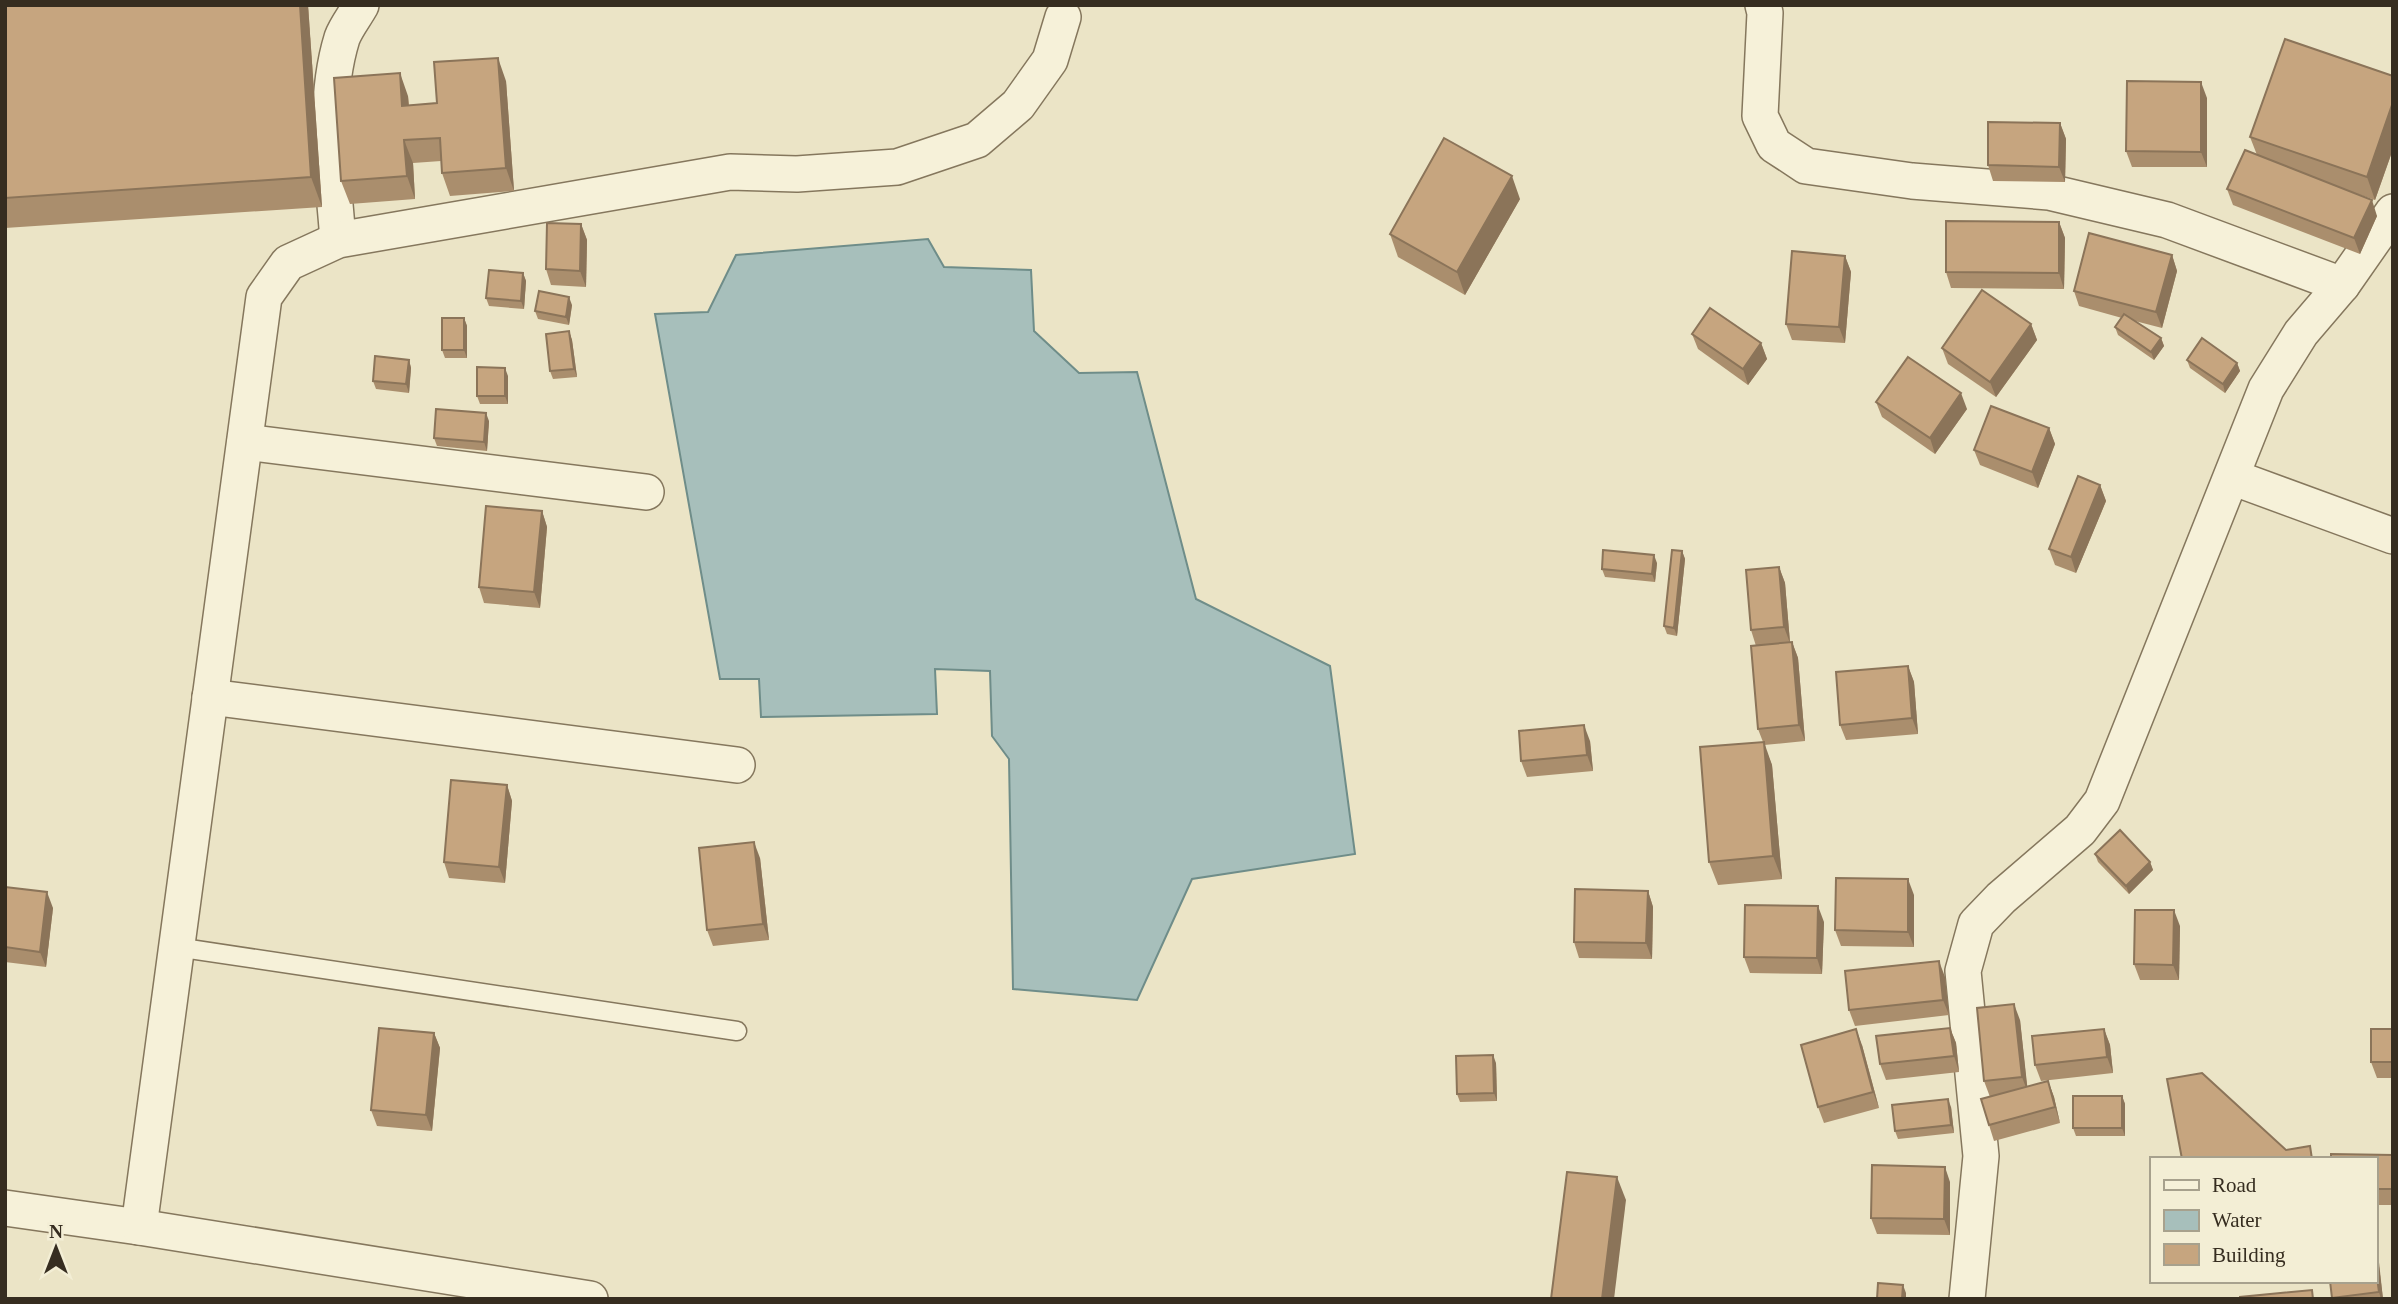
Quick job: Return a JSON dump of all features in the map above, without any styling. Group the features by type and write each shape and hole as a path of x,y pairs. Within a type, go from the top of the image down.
{"street":[{"path":"338,240 331,98 343,37 361,5"},
{"path":"1763,5 1760,116 1774,145 1806,166 1912,181 2049,192 2167,220 2342,285"},
{"path":"139,1227 264,297 288,263 338,240 730,172 797,174 897,167 977,140 1018,105 1050,60 1063,17"},
{"path":"1967,1299 1981,1156 1963,971 1976,924 2001,898 2080,830 2102,802 2266,389 2301,333 2342,285 2393,212"},
{"path":"245,442 646,492"},
{"path":"2232,477 2393,536"},
{"path":"210,697 737,765"},
{"path":"5,1208 590,1299"}],"lane":[{"path":"176,947 737,1031"}],"water":[{"path":"928,239 944,267 1031,270 1034,331 1079,373 1137,372 1196,599 1330,666 1355,854 1192,879 1137,1000 1013,989 1009,759 992,736 990,671 935,669 937,714 761,717 759,679 720,679 655,314 708,312 736,255"}],"building":[{"path":"5,5 300,5 311,177 5,198"},
{"path":"2285,39 2393,76 2393,102 2367,177 2250,137"},
{"path":"498,58 506,168 442,173 440,138 404,140 407,176 341,181 334,78 400,73 402,106 437,103 434,62"},
{"path":"2127,81 2201,82 2201,152 2126,151"},
{"path":"1988,122 2060,123 2059,167 1988,165"},
{"path":"1444,138 1512,176 1457,272 1390,234"},
{"path":"2245,150 2372,200 2354,238 2227,189"},
{"path":"1946,221 2059,222 2059,273 1946,272"},
{"path":"547,223 581,224 580,271 546,269"},
{"path":"2089,233 2172,255 2156,312 2074,291"},
{"path":"1792,251 1845,256 1839,327 1786,324"},
{"path":"489,270 523,273 521,301 486,298"},
{"path":"1982,290 2031,324 1990,382 1942,348"},
{"path":"539,291 569,297 566,317 535,311"},
{"path":"1710,308 1761,343 1743,369 1692,334"},
{"path":"2124,314 2161,338 2151,352 2115,327"},
{"path":"442,318 464,318 464,350 442,350"},
{"path":"569,331 574,369 550,371 546,334"},
{"path":"2202,338 2237,363 2223,384 2187,360"},
{"path":"375,356 409,360 406,384 373,381"},
{"path":"1908,357 1961,393 1930,438 1876,402"},
{"path":"477,367 505,368 505,396 477,396"},
{"path":"1991,406 2049,428 2032,472 1974,450"},
{"path":"436,409 486,413 484,442 434,438"},
{"path":"2078,476 2100,485 2071,557 2049,549"},
{"path":"486,506 542,511 534,592 479,587"},
{"path":"1603,550 1654,555 1652,574 1602,569"},
{"path":"1672,550 1682,551 1674,628 1664,626"},
{"path":"1779,567 1784,627 1751,630 1746,570"},
{"path":"1792,642 1799,725 1758,729 1751,646"},
{"path":"1908,666 1912,718 1840,725 1836,672"},
{"path":"1584,725 1587,755 1521,761 1519,731"},
{"path":"1764,742 1773,856 1709,862 1700,747"},
{"path":"451,780 507,785 499,867 444,862"},
{"path":"2120,830 2150,862 2126,886 2095,854"},
{"path":"754,842 763,924 707,930 699,848"},
{"path":"1836,878 1908,879 1908,932 1835,930"},
{"path":"5,887 47,892 40,952 5,947"},
{"path":"1575,889 1648,891 1646,943 1574,942"},
{"path":"1745,905 1818,906 1817,958 1744,957"},
{"path":"2135,910 2174,910 2173,965 2134,964"},
{"path":"1939,961 1943,1000 1849,1010 1845,971"},
{"path":"2014,1004 2022,1077 1984,1081 1977,1008"},
{"path":"379,1028 434,1033 426,1115 371,1110"},
{"path":"1950,1028 1954,1056 1880,1064 1876,1036"},
{"path":"1856,1029 1873,1092 1818,1107 1801,1045"},
{"path":"2104,1029 2107,1057 2035,1065 2032,1036"},
{"path":"2371,1029 2393,1029 2393,1062 2371,1062"},
{"path":"1493,1055 1494,1093 1457,1094 1456,1056"},
{"path":"2202,1073 2286,1150 2310,1146 2312,1157 2182,1157 2167,1079"},
{"path":"2048,1081 2055,1107 1989,1125 1981,1099"},
{"path":"2073,1096 2122,1096 2122,1128 2073,1128"},
{"path":"1948,1099 1951,1125 1895,1131 1892,1105"},
{"path":"2331,1154 2393,1155 2393,1189 2377,1189 2377,1157 2331,1157"},
{"path":"1872,1165 1945,1167 1944,1219 1871,1218"},
{"path":"1567,1172 1617,1177 1602,1299 1551,1299"},
{"path":"2377,1277 2379,1292 2332,1298 2330,1283 2377,1283"},
{"path":"1878,1283 1903,1285 1902,1299 1877,1299"},
{"path":"2312,1290 2313,1299 2240,1299 2240,1297"}]}
